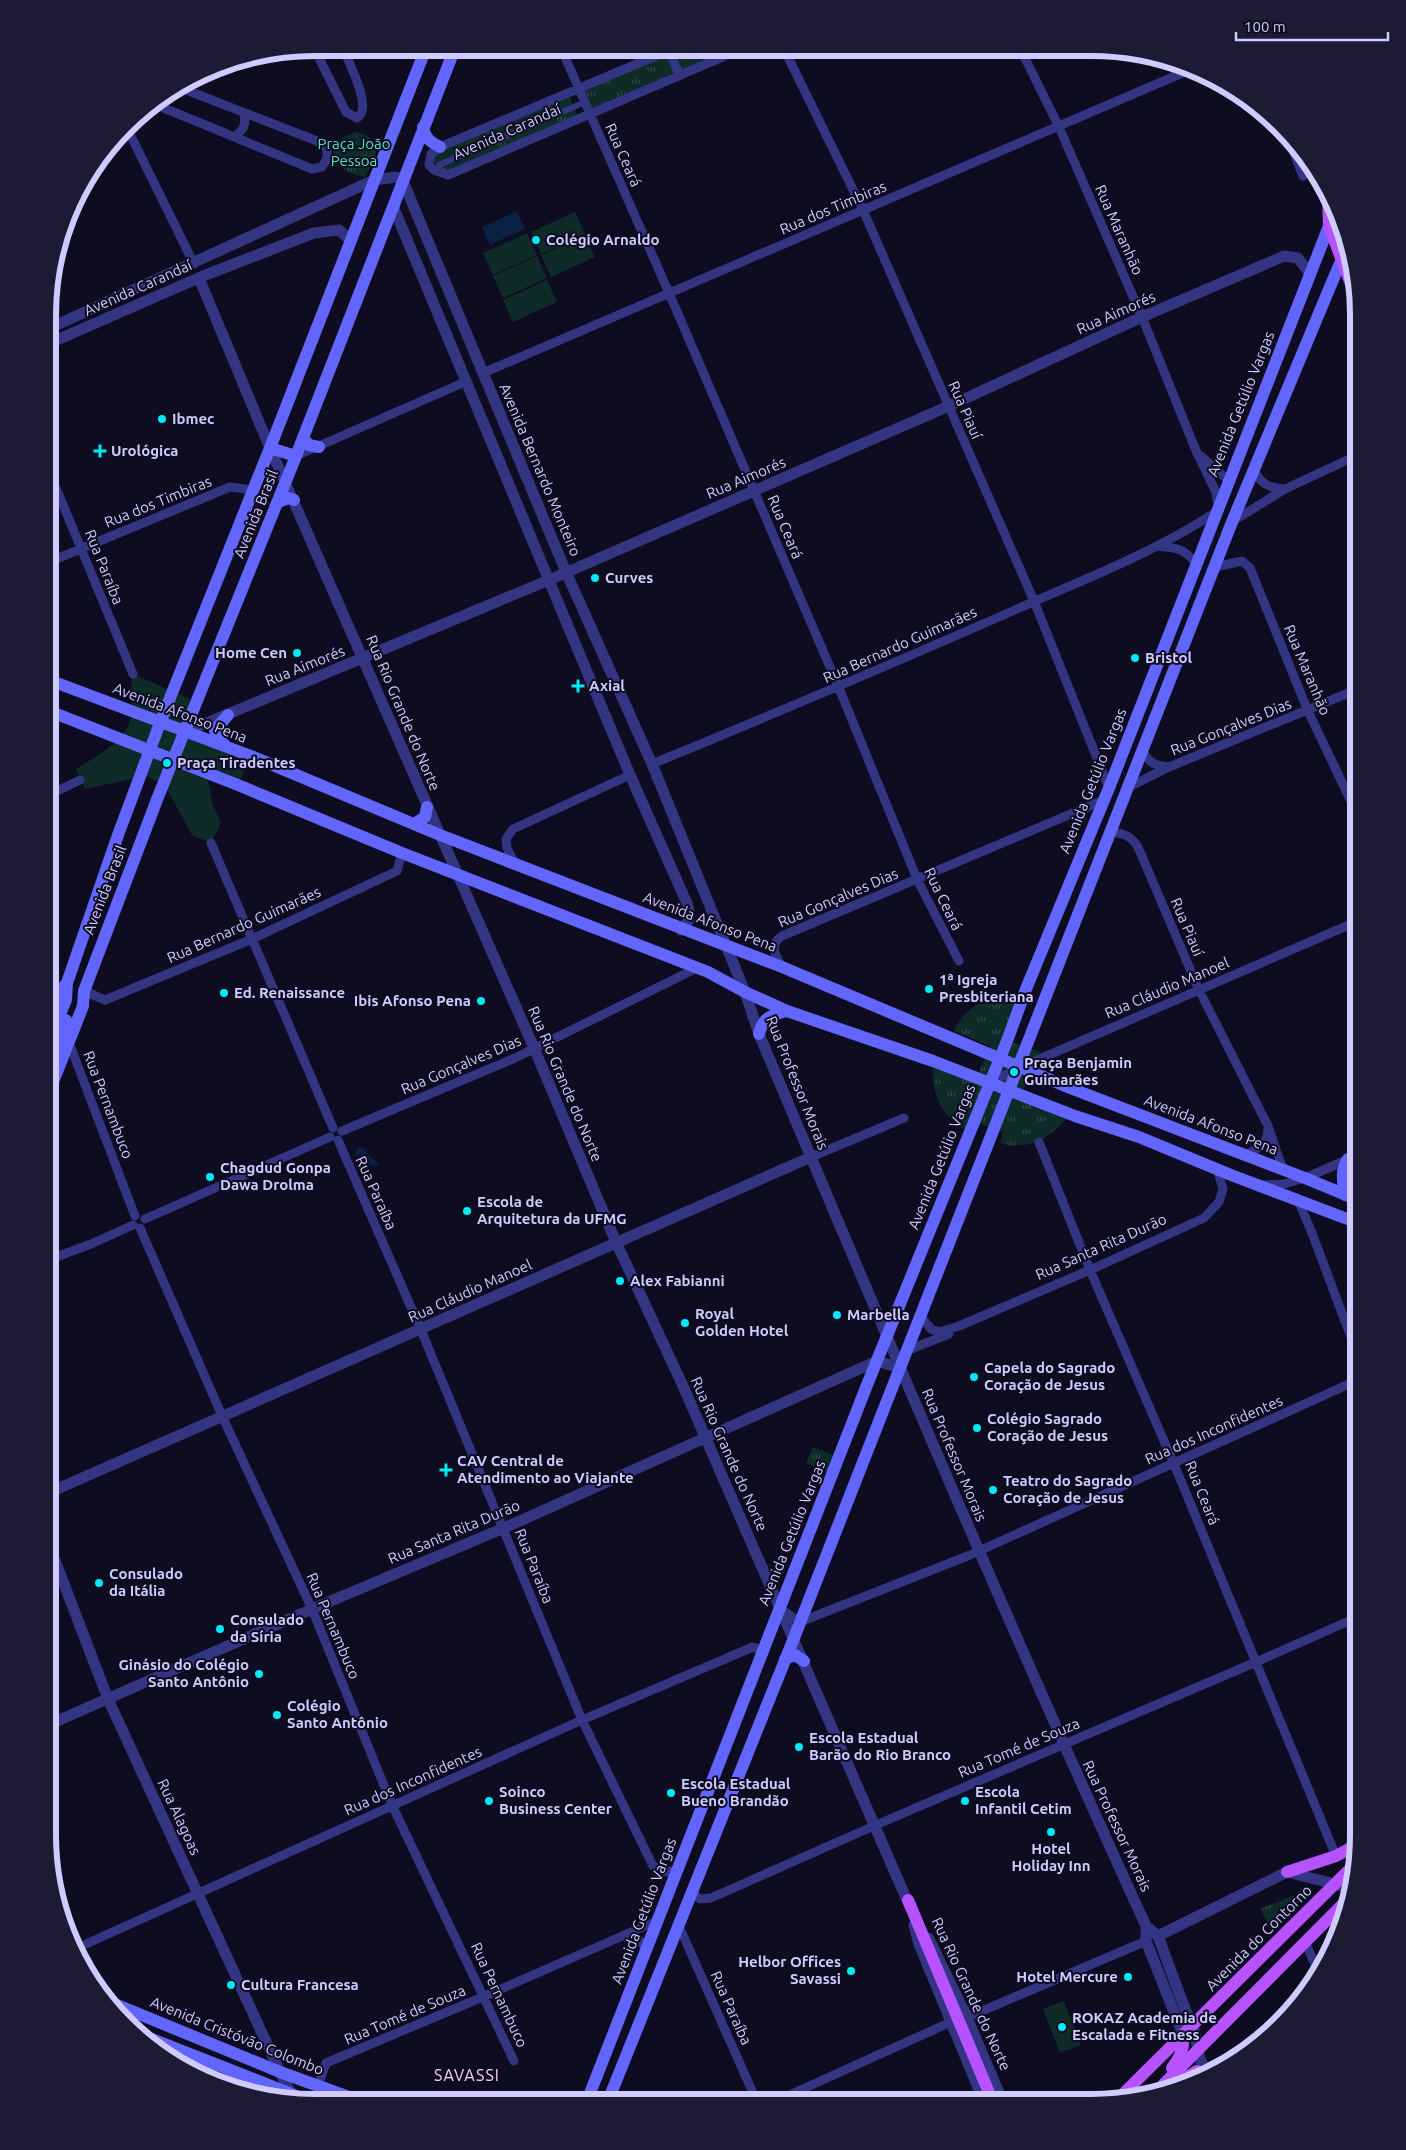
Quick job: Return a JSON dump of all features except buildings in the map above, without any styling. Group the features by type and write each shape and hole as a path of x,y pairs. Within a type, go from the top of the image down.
{"main road":[{"name":"Avenida Brasil","path":"56,1029 58,1011 66,983 160,723 270,448 423,56"},
{"name":"Avenida Brasil","path":"58,1011 83,1006 84,989 286,482 452,56"},
{"path":"423,127 425,136 440,147"},
{"path":"1329,213 1329,226 1343,258"},
{"name":"Avenida Getúlio Vargas","path":"589,2094 886,1338 1109,788 1329,226"},
{"path":"611,2094 794,1638 1019,1068 1038,1014 1112,832 1232,522 1344,259"},
{"path":"303,438 309,445 319,447"},
{"path":"270,448 296,456"},
{"path":"1228,480 1239,481 1254,470"},
{"path":"278,502 283,499 294,500"},
{"path":"1207,537 1232,522"},
{"name":"Avenida Afonso Pena","path":"56,683 227,747 440,835 514,862 681,930 724,944 782,967 1019,1068 1306,1178 1350,1197"},
{"path":"56,714 402,853 708,972 745,992 787,1011 989,1083 1075,1116 1139,1137 1217,1169 1350,1219"},
{"path":"227,747 217,738 215,730 228,715"},
{"path":"414,824 425,817 427,808"},
{"name":"Avenida Brasil","path":"58,1011 84,989"},
{"path":"759,1034 761,1023 769,1016 787,1011"},
{"path":"1345,1195 1342,1177 1343,1167 1350,1160"},
{"path":"785,1659 795,1655 804,1661"},
{"path":"1287,1872 1336,1856 1349,1849"},
{"name":"Avenida do Contorno","path":"1125,2092 1347,1873"},
{"path":"908,1900 990,2094"},
{"path":"1163,2084 1339,1908"},
{"name":"Avenida Cristóvão Colombo","path":"120,2006 280,2072 340,2094"},
{"path":"1161,2084 1178,2061 1184,2043 1184,2035"},
{"path":"161,2043 281,2092"}],"street":[{"path":"318,56 346,112 357,118 363,112 361,91 346,56"},
{"name":"Rua Ceará","path":"565,56 670,293 839,688 917,879 959,961"},
{"name":"Avenida Carandaí","path":"653,56 440,147 431,154 429,165 434,170 448,175 724,56"},
{"path":"672,56 679,75"},
{"name":"Rua Piauí","path":"787,56 863,210 1034,601 1109,788"},
{"name":"Rua Maranhão","path":"1024,56 1059,126 1142,317 1197,453 1216,492 1217,508"},
{"name":"Rua dos Timbiras","path":"483,373 1182,73"},
{"path":"161,107 312,169 322,167 327,158 328,148 317,141 187,90"},
{"path":"439,165 585,102"},
{"path":"234,137 242,132 244,127 246,121 243,112"},
{"path":"131,133 194,264"},
{"path":"1297,158 1303,176"},
{"path":"374,180 396,177 403,181"},
{"name":"Avenida Carandaí","path":"56,325 194,264 374,180"},
{"name":"Avenida Bernardo Monteiro","path":"403,181 566,572 652,764 745,992"},
{"path":"392,206 467,381 630,774 686,901 691,915 688,923 681,930"},
{"name":"Avenida Carandaí","path":"56,340 199,278 314,233 338,230 350,240"},
{"name":"Rua Aimorés","path":"185,732 549,580 949,406 1142,317 1284,256 1298,258 1310,274"},
{"path":"199,278 208,257"},
{"name":"Rua Rio Grande do Norte","path":"199,278 270,448 532,1045 616,1242 706,1438 908,1900 930,1938 968,2017 1001,2094"},
{"path":"296,456 467,381"},
{"name":"Rua Maranhão","path":"1197,453 1228,480"},
{"path":"1232,522 1285,489 1350,459"},
{"path":"1254,470 1264,484 1272,488 1285,489"},
{"name":"Rua Paraíba","path":"56,485 133,674"},
{"name":"Rua dos Timbiras","path":"56,559 230,487 252,490"},
{"name":"Rua Bernardo Guimarães","path":"652,764 839,688 1157,546 1192,528 1217,508"},
{"path":"1157,546 1178,548 1187,552 1196,564"},
{"name":"Rua Maranhão","path":"1215,567 1242,561 1250,568 1308,711 1350,799"},
{"name":"Rua Gonçalves Dias","path":"1129,787 1169,767 1350,693"},
{"name":"Rua Gonçalves Dias","path":"1143,752 1150,762 1169,767"},
{"path":"514,862 507,848 506,839 513,829 630,774"},
{"path":"56,792 80,780"},
{"name":"Rua Gonçalves Dias","path":"782,967 774,952 774,945 782,936 1104,800"},
{"name":"Rua Piauí","path":"1112,832 1125,834 1133,839 1138,847 1199,990 1268,1126 1283,1170"},
{"path":"211,843 333,1128"},
{"name":"Rua Bernardo Guimarães","path":"84,989 105,1000 252,939 397,871 402,853"},
{"path":"686,901 705,893"},
{"name":"Rua Cláudio Manoel","path":"989,1083 1019,1068 1350,924"},
{"name":"Rua Gonçalves Dias","path":"342,1131 514,1058 532,1045 697,968"},
{"name":"Rua Professor Morais","path":"745,992 759,1034 886,1338 1063,1744 1146,1926 1146,1941 1184,2035"},
{"name":"Rua Pernambuco","path":"58,1011 136,1216"},
{"name":"Rua Cláudio Manoel","path":"56,1490 222,1418 616,1242 904,1118"},
{"path":"1246,1155 1263,1145 1268,1138 1268,1126"},
{"path":"145,1219 343,1136 342,1131 337,1127 333,1128"},
{"path":"333,1128 329,1133 334,1139"},
{"name":"Rua Paraíba","path":"334,1139 421,1330 582,1720 653,1866 660,1871 677,1870"},
{"name":"Rua Ceará","path":"1039,1142 1090,1270 1174,1464 1336,1856"},
{"path":"1261,1185 1284,1184 1306,1178 1337,1162 1350,1158"},
{"name":"Rua Santa Rita Durão","path":"920,1315 931,1329 939,1332 959,1326 1090,1270 1204,1218 1219,1202 1223,1189 1217,1169"},
{"path":"1297,1198 1350,1335"},
{"path":"137,1226 132,1221 136,1216 140,1215 145,1219"},
{"path":"56,1257 137,1226 144,1226 145,1219"},
{"name":"Rua Pernambuco","path":"137,1226 222,1418 312,1609 392,1804 485,1996 514,2062"},
{"name":"Rua Santa Rita Durão","path":"906,1351 949,1334 959,1326"},
{"path":"877,1361 900,1368"},
{"name":"Rua Santa Rita Durão","path":"56,1722 312,1609 504,1528 877,1361"},
{"name":"Rua dos Inconfidentes","path":"800,1622 979,1552 1350,1384"},
{"name":"Rua Alagoas","path":"56,1563 108,1699 291,2093"},
{"path":"780,1608 800,1622"},
{"name":"Rua Tomé de Souza","path":"692,1893 700,1899 712,1898 876,1825 1350,1621"},
{"name":"Rua dos Inconfidentes","path":"82,1946 198,1895 392,1804 582,1720 753,1647 757,1648 762,1654"},
{"path":"1158,1936 1287,1872 1345,1886"},
{"name":"Rua Rio Grande do Norte","path":"908,1900 919,1944 981,2094"},
{"name":"Rua Tomé de Souza","path":"318,2086 326,2062 485,1996 658,1920"},
{"name":"Rua Paraíba","path":"679,1926 753,2094"},
{"name":"Rua Professor Morais","path":"1146,1926 1158,1936 1185,2009 1193,2025 1200,2059 1204,2067"},
{"path":"626,1934 634,1935 640,1940 646,1950"},
{"path":"968,2017 1146,1941"},
{"path":"1305,1942 1315,1964"},
{"path":"792,2094 951,2022"},
{"path":"230,2070 233,2080"}],"green space":[{"path":"665,56 667,56 675,72 592,108 584,90"},
{"path":"675,56 714,56 681,70"},
{"path":"568,93 578,116 447,172 437,167 434,162 435,155 442,150"},
{"name":"Praça João Pessoa","path":"357,132 372,140 376,145 373,162 365,177 344,170 334,157 337,143"},
{"path":"575,212 585,234 541,254 531,232"},
{"path":"527,233 537,255 493,275 483,253"},
{"path":"585,235 595,257 551,277 541,255"},
{"path":"537,256 547,278 503,298 493,276"},
{"path":"547,280 557,302 513,322 503,300"},
{"name":"Praça Tiradentes","path":"133,674 197,702 185,732 250,757 238,784 207,775 213,806 221,823 211,843 192,835 164,784 145,776 85,789 76,769 110,747 124,732 132,713 131,685"},
{"path":"1003,997 1015,998 1027,1003 1011,1042 1041,1052 1023,1090 1067,1118 1053,1132 1028,1144 1010,1145 1000,1143 1003,1132 980,1124 976,1134 956,1123 942,1109 933,1079 933,1067 978,1075 990,1046 954,1031 968,1011 987,1000"},
{"path":"813,1447 836,1456 829,1473 806,1463"},
{"path":"1294,1895 1301,1901 1272,1930 1260,1909"},
{"name":"ROKAZ Academia de Escalada e Fitness","path":"1064,2001 1081,2045 1060,2053 1043,2009"}],"water":[{"path":"517,211 525,229 490,245 482,227"},
{"path":"358,1147 364,1149 377,1162 378,1166 369,1165 367,1170 363,1172 360,1167 362,1160 360,1154 354,1156"}],"place":[{"name":"Colégio Arnaldo","path":"536,240"},
{"name":"Ibmec","path":"162,419"},
{"name":"Urológica","path":"100,451"},
{"name":"Curves","path":"595,578"},
{"name":"Home Cen","path":"297,653"},
{"name":"Bristol","path":"1135,658"},
{"name":"Axial","path":"578,686"},
{"name":"Praça Tiradentes","path":"167,763"},
{"name":"1ª Igreja Presbiteriana","path":"929,989"},
{"name":"Ed. Renaissance","path":"224,993"},
{"name":"Ibis Afonso Pena","path":"481,1001"},
{"name":"Praça Benjamin Guimarães","path":"1014,1072"},
{"name":"Chagdud Gonpa Dawa Drolma","path":"210,1177"},
{"name":"Escola de Arquitetura da UFMG","path":"467,1211"},
{"name":"Alex Fabianni","path":"620,1281"},
{"name":"Marbella","path":"837,1315"},
{"name":"Royal Golden Hotel","path":"685,1323"},
{"name":"Capela do Sagrado Coração de Jesus","path":"974,1377"},
{"name":"Colégio Sagrado Coração de Jesus","path":"977,1428"},
{"name":"CAV Central de Atendimento ao Viajante","path":"446,1470"},
{"name":"Teatro do Sagrado Coração de Jesus","path":"993,1490"},
{"name":"Consulado da Itália","path":"99,1583"},
{"name":"Consulado da Síria","path":"220,1629"},
{"name":"Ginásio do Colégio Santo Antônio","path":"259,1674"},
{"name":"Colégio Santo Antônio","path":"277,1715"},
{"name":"Escola Estadual Barão do Rio Branco","path":"799,1747"},
{"name":"Escola Estadual Bueno Brandão","path":"671,1793"},
{"name":"Soinco Business Center","path":"489,1801"},
{"name":"Escola Infantil Cetim","path":"965,1801"},
{"name":"Hotel Holiday Inn","path":"1051,1832"},
{"name":"Helbor Offices Savassi","path":"851,1971"},
{"name":"Hotel Mercure","path":"1128,1977"},
{"name":"Cultura Francesa","path":"231,1985"},
{"name":"ROKAZ Academia de Escalada e Fitness","path":"1062,2027"}],"district":[{"name":"SAVASSI","path":"467,2075"}]}
